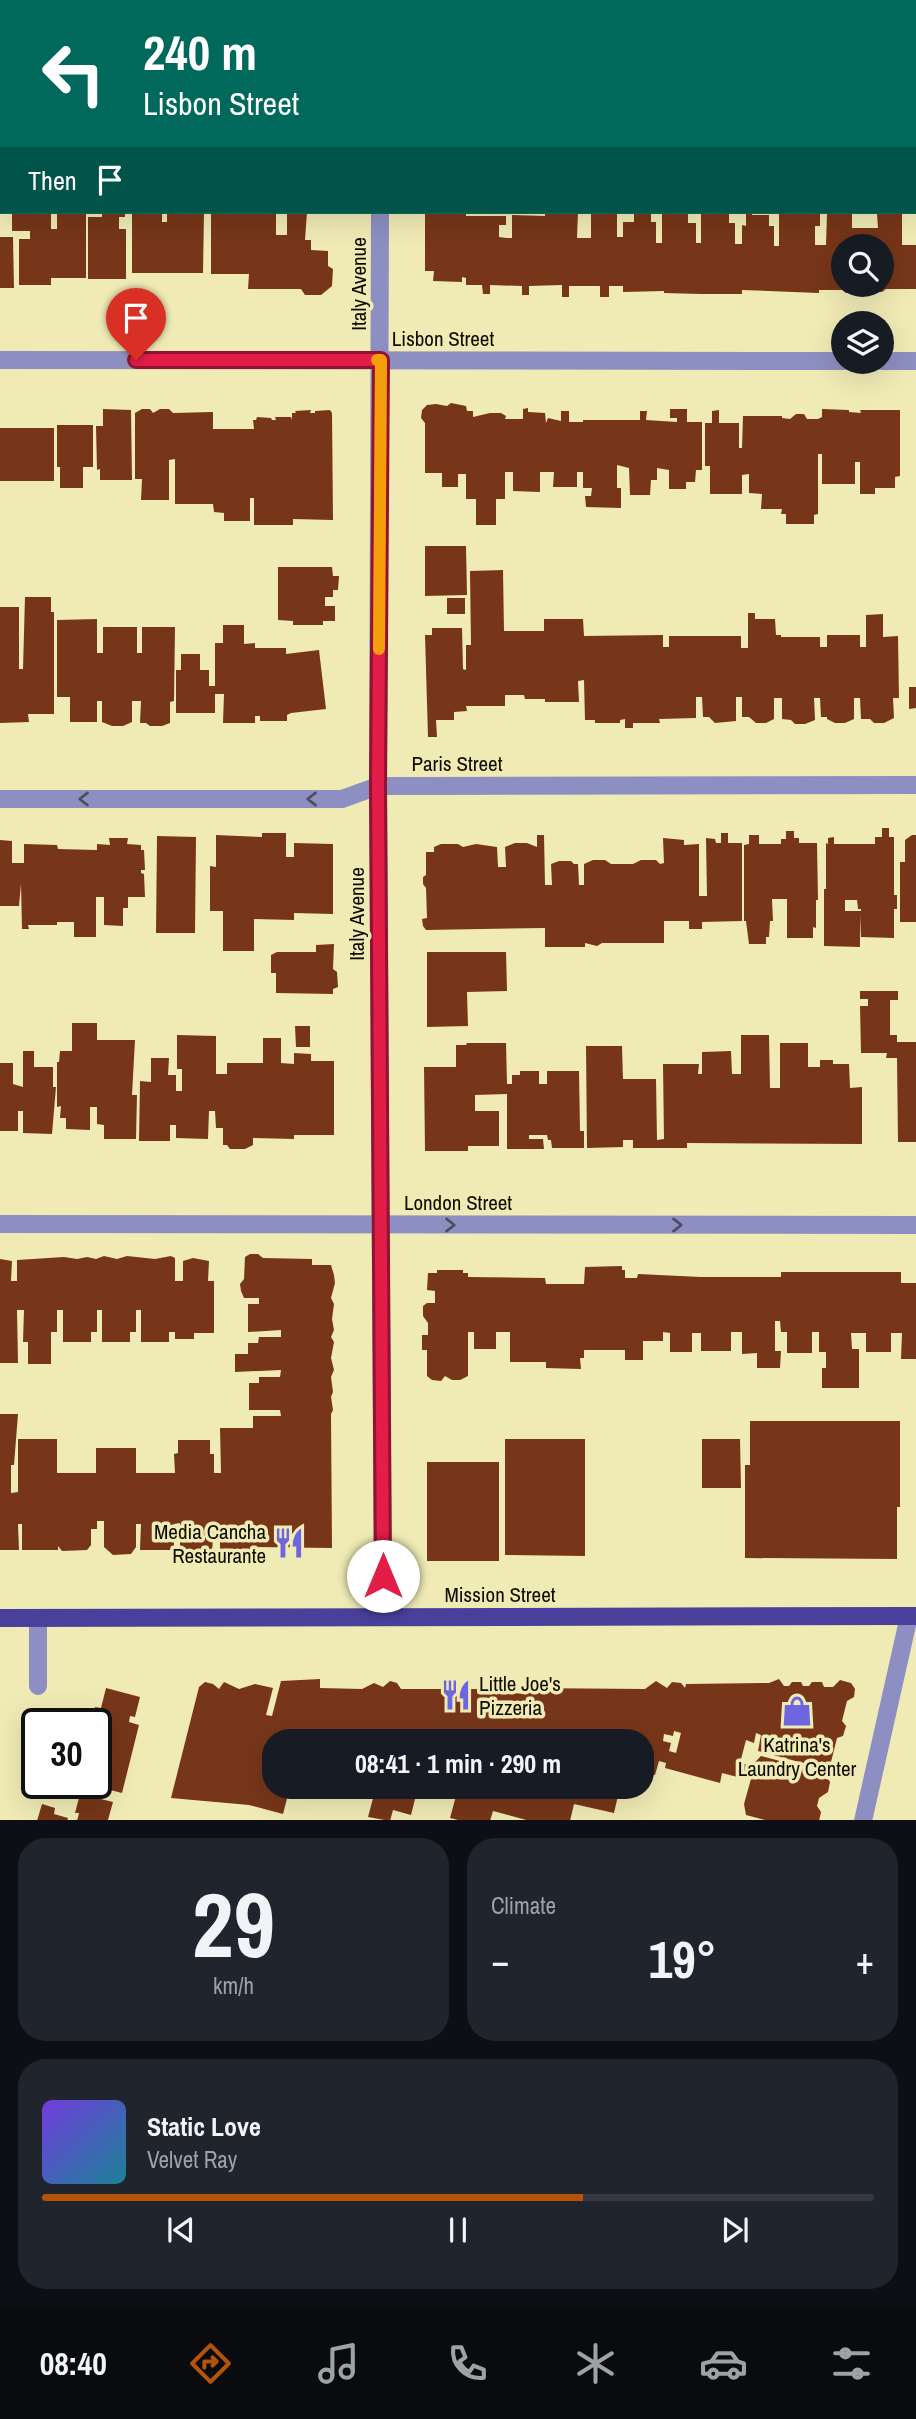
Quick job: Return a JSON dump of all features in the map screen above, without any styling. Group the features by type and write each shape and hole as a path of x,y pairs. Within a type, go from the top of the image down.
{"main road":[{"name":"Mission Street","path":"0,1618 912,1616"}],"street":[{"name":"Italy Avenue","path":"380,214 378,786 383,1617"},
{"name":"Lisbon Street","path":"0,360 831,361"},
{"path":"894,361 916,361"},
{"name":"Paris Street","path":"0,799 342,799 378,786 916,785"},
{"name":"London Street","path":"0,1224 916,1225"},
{"path":"863,1820 912,1616"},
{"path":"38,1618 38,1686"}],"building":[{"path":"12,214 51,214 51,229 57,229 57,214 86,214 86,278 51,278 51,285 19,285 19,239 30,239 30,231 12,231"},
{"path":"102,214 125,214 125,217 119,217 119,229 126,229 126,279 88,279 88,217 102,217"},
{"path":"132,214 162,214 162,222 167,222 167,214 204,214 203,273 132,273"},
{"path":"211,214 276,214 276,235 287,235 287,214 307,214 305,240 311,240 311,250 328,251 328,266 333,269 332,286 321,295 305,295 301,289 248,289 249,274 211,274"},
{"path":"425,214 506,216 506,225 499,225 499,237 512,238 512,215 578,214 577,238 591,238 591,214 617,214 617,237 623,237 623,222 634,222 634,214 651,214 651,222 656,222 656,243 662,243 662,214 688,214 688,223 696,223 696,243 701,243 701,214 729,214 729,223 735,223 735,244 742,244 742,225 746,226 746,214 769,215 769,226 774,226 774,246 779,246 779,214 820,214 820,226 815,226 815,245 826,245 827,214 852,214 852,228 878,228 877,214 902,214 902,245 916,245 916,289 894,289 894,234 831,234 831,290 819,290 819,293 742,290 742,294 623,292 623,286 609,286 609,297 600,297 600,286 569,286 569,297 562,297 562,285 529,286 529,295 522,295 522,286 490,285 490,294 483,294 482,285 466,285 466,278 462,277 462,282 433,281 434,271 425,271"},
{"path":"0,237 13,237 14,288 0,288"},
{"path":"451,403 466,406 467,411 473,411 473,417 501,413 506,416 505,419 523,419 523,409 528,408 528,412 545,413 546,423 548,418 561,421 561,411 569,411 569,422 640,420 640,411 647,411 646,420 677,422 677,418 670,418 670,409 687,409 687,422 702,422 702,470 696,470 695,482 686,482 686,489 669,489 669,470 657,468 657,480 651,480 650,495 630,495 629,468 617,465 617,488 621,488 621,508 586,507 585,496 591,496 592,488 583,488 583,472 577,472 577,487 553,487 554,472 540,472 540,492 513,491 513,472 505,472 505,499 496,499 496,525 476,525 476,499 466,499 466,474 458,474 458,487 442,487 442,473 425,473 425,423 421,418 422,410 427,405 447,406"},
{"path":"103,409 131,410 132,480 100,480 100,469 97,470 96,426 103,426"},
{"path":"150,409 153,413 160,409 169,409 173,413 213,412 213,429 254,429 253,420 257,417 276,420 275,417 291,417 292,420 292,413 296,413 295,411 311,410 310,413 315,413 330,410 333,520 293,519 293,525 254,525 254,498 250,498 250,521 224,521 224,513 214,512 213,504 175,504 175,459 169,460 169,500 141,500 142,479 135,479 135,413"},
{"path":"822,409 861,413 860,410 900,410 900,476 895,477 895,488 875,488 875,494 860,494 860,462 855,462 855,484 822,484 822,454 818,454 818,514 814,515 814,524 786,524 786,514 781,514 782,509 761,509 762,494 749,493 749,474 742,475 742,494 710,494 710,466 705,466 705,423 712,423 712,411 719,410 719,423 739,423 739,448 742,448 743,416 782,416 790,419 796,414 804,414 807,419 818,419 822,417"},
{"path":"57,425 93,425 93,467 83,467 83,488 60,488"},
{"path":"0,428 54,428 54,481 0,481"},
{"path":"425,546 466,546 467,595 425,596"},
{"path":"278,567 332,567 333,576 339,576 338,590 333,590 333,597 325,597 325,606 335,606 335,621 323,621 323,625 293,625 293,621 278,620"},
{"path":"503,570 504,631 544,631 544,619 583,619 584,636 663,635 663,647 669,647 669,636 741,636 741,648 748,648 748,613 755,613 755,619 775,619 776,635 781,637 820,637 820,647 827,647 827,635 860,635 860,647 866,647 866,615 883,614 883,637 898,636 899,698 893,698 894,718 884,723 861,719 860,698 854,698 854,719 835,723 827,717 821,717 820,698 814,698 815,720 795,724 791,720 782,719 782,698 774,698 774,719 766,723 756,723 749,717 742,717 742,697 736,697 736,721 715,723 709,717 703,717 702,697 696,697 696,718 659,719 660,723 633,723 633,728 625,728 625,719 620,720 620,723 595,723 595,720 585,720 584,680 578,681 579,702 545,702 545,699 525,699 524,695 505,695 505,706 466,706 467,711 454,712 454,720 436,720 437,737 428,737 425,635 432,635 432,628 462,628 463,669 466,670 466,645 471,645 470,571"},
{"path":"25,597 51,597 51,612 54,612 54,714 28,714 29,722 0,723 0,607 19,607 19,669 23,669"},
{"path":"447,598 465,598 465,614 447,614"},
{"path":"97,619 97,653 103,653 103,627 137,627 137,653 142,653 142,627 175,627 174,701 170,702 170,723 150,726 140,723 141,701 132,701 132,722 123,726 102,722 102,701 97,701 97,722 70,722 70,697 57,697 57,620"},
{"path":"223,625 244,625 244,644 255,643 255,648 286,648 286,654 319,650 326,709 291,713 287,715 287,721 260,721 260,716 255,716 255,723 223,723 224,694 215,694 215,713 176,713 176,670 181,670 181,654 200,654 200,670 209,670 209,686 215,686 215,643 223,643"},
{"path":"909,687 916,687 916,708 909,709"},
{"path":"882,828 889,828 889,837 894,837 894,895 897,895 897,909 894,909 894,938 861,937 860,915 860,947 824,946 824,889 828,838 834,837 834,844 875,844 875,837 882,837","holes":["845,900 857,900 858,909 861,911 845,911"]},
{"path":"786,831 794,831 794,838 799,838 799,843 817,843 818,900 813,938 787,938 787,899 772,899 773,921 770,921 766,944 749,944 744,921 744,845 749,844 749,835 759,835 759,844 781,844 781,839 786,839"},
{"path":"262,833 286,833 286,857 294,857 294,843 333,844 333,914 294,913 294,920 254,919 254,951 223,951 223,911 210,911 210,866 216,867 216,835 262,837"},
{"path":"721,833 728,833 728,843 742,843 742,921 702,922 702,929 689,929 689,921 664,921 664,943 602,943 597,946 585,943 585,947 545,947 545,928 426,930 423,926 422,919 427,918 426,888 423,884 423,877 426,875 426,852 434,852 434,847 441,844 497,847 498,867 506,867 505,847 515,843 527,843 537,847 537,835 544,835 545,885 552,885 551,864 571,861 578,864 579,885 584,885 584,864 593,860 605,860 611,864 633,864 641,860 656,860 660,864 664,863 663,838 684,840 684,845 699,844 699,896 707,896 706,838 721,843"},
{"path":"916,835 916,922 900,922 900,862 905,862 905,840"},
{"path":"157,836 196,837 195,933 156,933"},
{"path":"109,838 128,838 127,844 141,845 141,850 144,850 145,870 141,870 141,873 144,874 145,897 128,897 128,908 123,908 123,926 104,925 104,897 96,897 96,937 74,937 74,922 28,925 29,929 22,929 21,884 19,906 0,906 0,840 12,841 12,863 24,863 24,844 57,845 58,849 97,850 97,844 110,845"},
{"path":"334,944 333,969 337,972 338,987 333,989 333,994 276,993 276,973 271,973 271,955 277,952 316,952 316,945"},
{"path":"427,952 506,952 507,991 467,992 468,1026 427,1027"},
{"path":"860,991 898,991 898,1000 890,1000 890,1035 897,1035 897,1042 916,1042 916,1142 898,1142 897,1058 886,1058 887,1053 861,1053 860,1006 868,1006 868,999 860,999"},
{"path":"72,1023 97,1023 97,1040 135,1040 132,1095 137,1095 136,1139 104,1139 104,1125 97,1124 97,1107 90,1107 90,1130 66,1129 66,1118 60,1118 61,1106 57,1107 57,1062 60,1051 72,1051"},
{"path":"295,1026 310,1026 310,1047 296,1047"},
{"path":"177,1035 216,1036 216,1074 227,1074 227,1063 263,1063 263,1038 281,1038 281,1063 294,1064 294,1053 311,1054 311,1061 334,1061 334,1135 294,1135 294,1139 253,1138 253,1145 245,1149 230,1149 223,1145 223,1128 216,1128 215,1111 209,1111 208,1139 176,1138 176,1125 170,1125 170,1141 139,1141 140,1081 151,1082 151,1058 169,1058 168,1075 176,1075 176,1091 182,1091 182,1069 177,1069"},
{"path":"741,1035 769,1035 770,1088 780,1088 780,1043 808,1043 808,1067 820,1067 820,1060 833,1060 833,1064 849,1064 850,1088 862,1087 862,1144 687,1143 687,1148 633,1148 633,1140 623,1140 623,1147 587,1148 586,1046 622,1046 623,1079 656,1079 657,1140 664,1139 663,1064 699,1064 698,1074 702,1074 702,1052 731,1051 732,1074 741,1074"},
{"path":"506,1043 507,1084 512,1084 512,1075 520,1075 520,1071 539,1071 539,1084 547,1084 547,1071 579,1071 580,1131 584,1131 584,1148 552,1148 547,1135 529,1135 529,1139 543,1139 544,1149 507,1149 507,1094 475,1095 475,1111 499,1111 499,1146 468,1146 468,1151 425,1151 424,1067 456,1067 456,1045"},
{"path":"23,1051 34,1051 34,1067 53,1067 53,1087 56,1087 52,1134 23,1133 23,1111 18,1111 18,1131 0,1131 0,1063 13,1063 13,1084 23,1087"},
{"path":"258,1254 263,1258 312,1259 312,1265 331,1265 334,1275 331,1298 334,1304 334,1330 331,1337 334,1342 331,1358 334,1370 331,1377 332,1548 220,1549 220,1531 214,1531 212,1550 184,1550 180,1545 180,1523 174,1524 174,1550 140,1550 141,1524 136,1524 136,1547 131,1554 113,1555 104,1547 104,1521 97,1521 97,1529 91,1529 91,1545 87,1550 62,1551 58,1546 58,1550 22,1550 22,1524 18,1524 19,1550 0,1550 0,1414 18,1414 14,1465 11,1465 11,1493 18,1492 18,1439 57,1439 57,1473 96,1473 96,1448 136,1448 136,1473 175,1473 174,1454 178,1453 178,1440 210,1440 210,1454 214,1454 214,1473 221,1473 220,1428 253,1428 253,1416 281,1416 280,1410 249,1410 249,1383 259,1383 259,1377 280,1377 281,1370 235,1372 235,1354 248,1354 248,1343 258,1343 259,1337 281,1337 281,1330 248,1332 248,1304 259,1304 259,1298 244,1298 241,1291 245,1257"},
{"path":"104,1256 117,1259 127,1256 155,1259 171,1256 175,1258 175,1281 183,1281 183,1261 193,1258 209,1261 208,1281 214,1281 214,1333 194,1333 194,1339 175,1339 175,1332 169,1332 169,1342 141,1342 141,1310 136,1310 136,1332 130,1332 130,1342 102,1342 102,1310 97,1310 97,1332 91,1332 91,1342 63,1342 63,1310 57,1310 57,1332 51,1332 51,1364 28,1364 28,1342 23,1342 24,1310 17,1310 18,1363 0,1363 0,1259 12,1261 11,1281 17,1281 17,1260 64,1257 96,1259"},
{"path":"622,1266 625,1278 637,1278 638,1274 781,1277 781,1272 901,1272 901,1283 916,1283 916,1359 901,1359 902,1333 891,1333 891,1352 866,1352 866,1333 851,1333 852,1349 859,1349 859,1388 822,1388 822,1368 826,1368 826,1352 819,1352 819,1332 812,1332 812,1353 787,1353 787,1332 781,1332 780,1321 775,1321 775,1351 781,1351 780,1368 757,1368 757,1353 742,1354 742,1332 731,1332 731,1351 701,1351 701,1333 692,1333 692,1352 670,1352 670,1333 663,1332 663,1341 643,1341 643,1360 625,1360 625,1350 584,1350 584,1358 580,1358 581,1369 546,1368 546,1362 510,1362 510,1332 496,1332 496,1349 474,1349 474,1332 468,1332 468,1376 452,1380 445,1376 441,1381 427,1376 427,1350 422,1350 422,1335 428,1335 428,1323 423,1316 423,1306 435,1303 435,1291 427,1290 428,1273 437,1273 437,1270 463,1270 463,1273 468,1273 468,1277 545,1278 546,1284 584,1284 585,1267"},
{"path":"750,1421 900,1421 897,1559 745,1558 745,1465 750,1465"},
{"path":"505,1439 585,1439 585,1556 505,1555"},
{"path":"702,1439 740,1439 741,1488 702,1488"},
{"path":"427,1462 499,1462 499,1561 427,1561"},
{"path":"320,1679 320,1688 362,1689 374,1683 383,1687 390,1681 397,1683 401,1689 483,1689 523,1694 524,1688 645,1689 656,1681 667,1688 672,1682 681,1683 685,1688 686,1684 769,1683 779,1679 784,1686 789,1686 792,1682 809,1686 812,1682 822,1682 824,1687 833,1687 840,1680 851,1683 855,1689 854,1697 847,1701 842,1721 846,1726 843,1736 837,1738 829,1770 758,1751 761,1735 756,1733 754,1743 746,1740 740,1763 748,1765 745,1779 722,1773 720,1783 665,1768 666,1763 659,1761 654,1775 654,1729 262,1729 262,1799 287,1799 283,1814 249,1805 171,1798 199,1687 205,1682 219,1689 224,1682 239,1689 255,1684 273,1688 266,1715 272,1716 281,1681","holes":["674,1731 681,1733 676,1753 669,1751 671,1743 663,1741 664,1734 673,1736"]},
{"path":"106,1688 140,1697 135,1717 130,1716 129,1722 139,1725 122,1793 112,1790 112,1708 101,1708"},
{"path":"761,1756 825,1773 830,1782 828,1792 819,1798 819,1820 765,1820 746,1815 744,1804 756,1761"},
{"path":"79,1799 113,1802 108,1820 77,1820 79,1813 75,1813"},
{"path":"373,1799 415,1799 411,1815 393,1810 390,1820 368,1817"},
{"path":"455,1799 617,1799 614,1813 574,1804 570,1820 526,1820 493,1811 490,1820 450,1818"},
{"path":"42,1804 55,1808 54,1814 68,1818 67,1820 37,1820"}],"slow traffic":[{"path":"377,360 381,360 379,649"}],"place":[{"name":"Media Cancha Restaurante","path":"289,1543"},
{"name":"Little Joe's Pizzeria","path":"456,1695"},
{"name":"Katrina's Laundry Center","path":"797,1711"}],"route":[{"path":"136,360 381,360 378,786 383,1576"}]}
